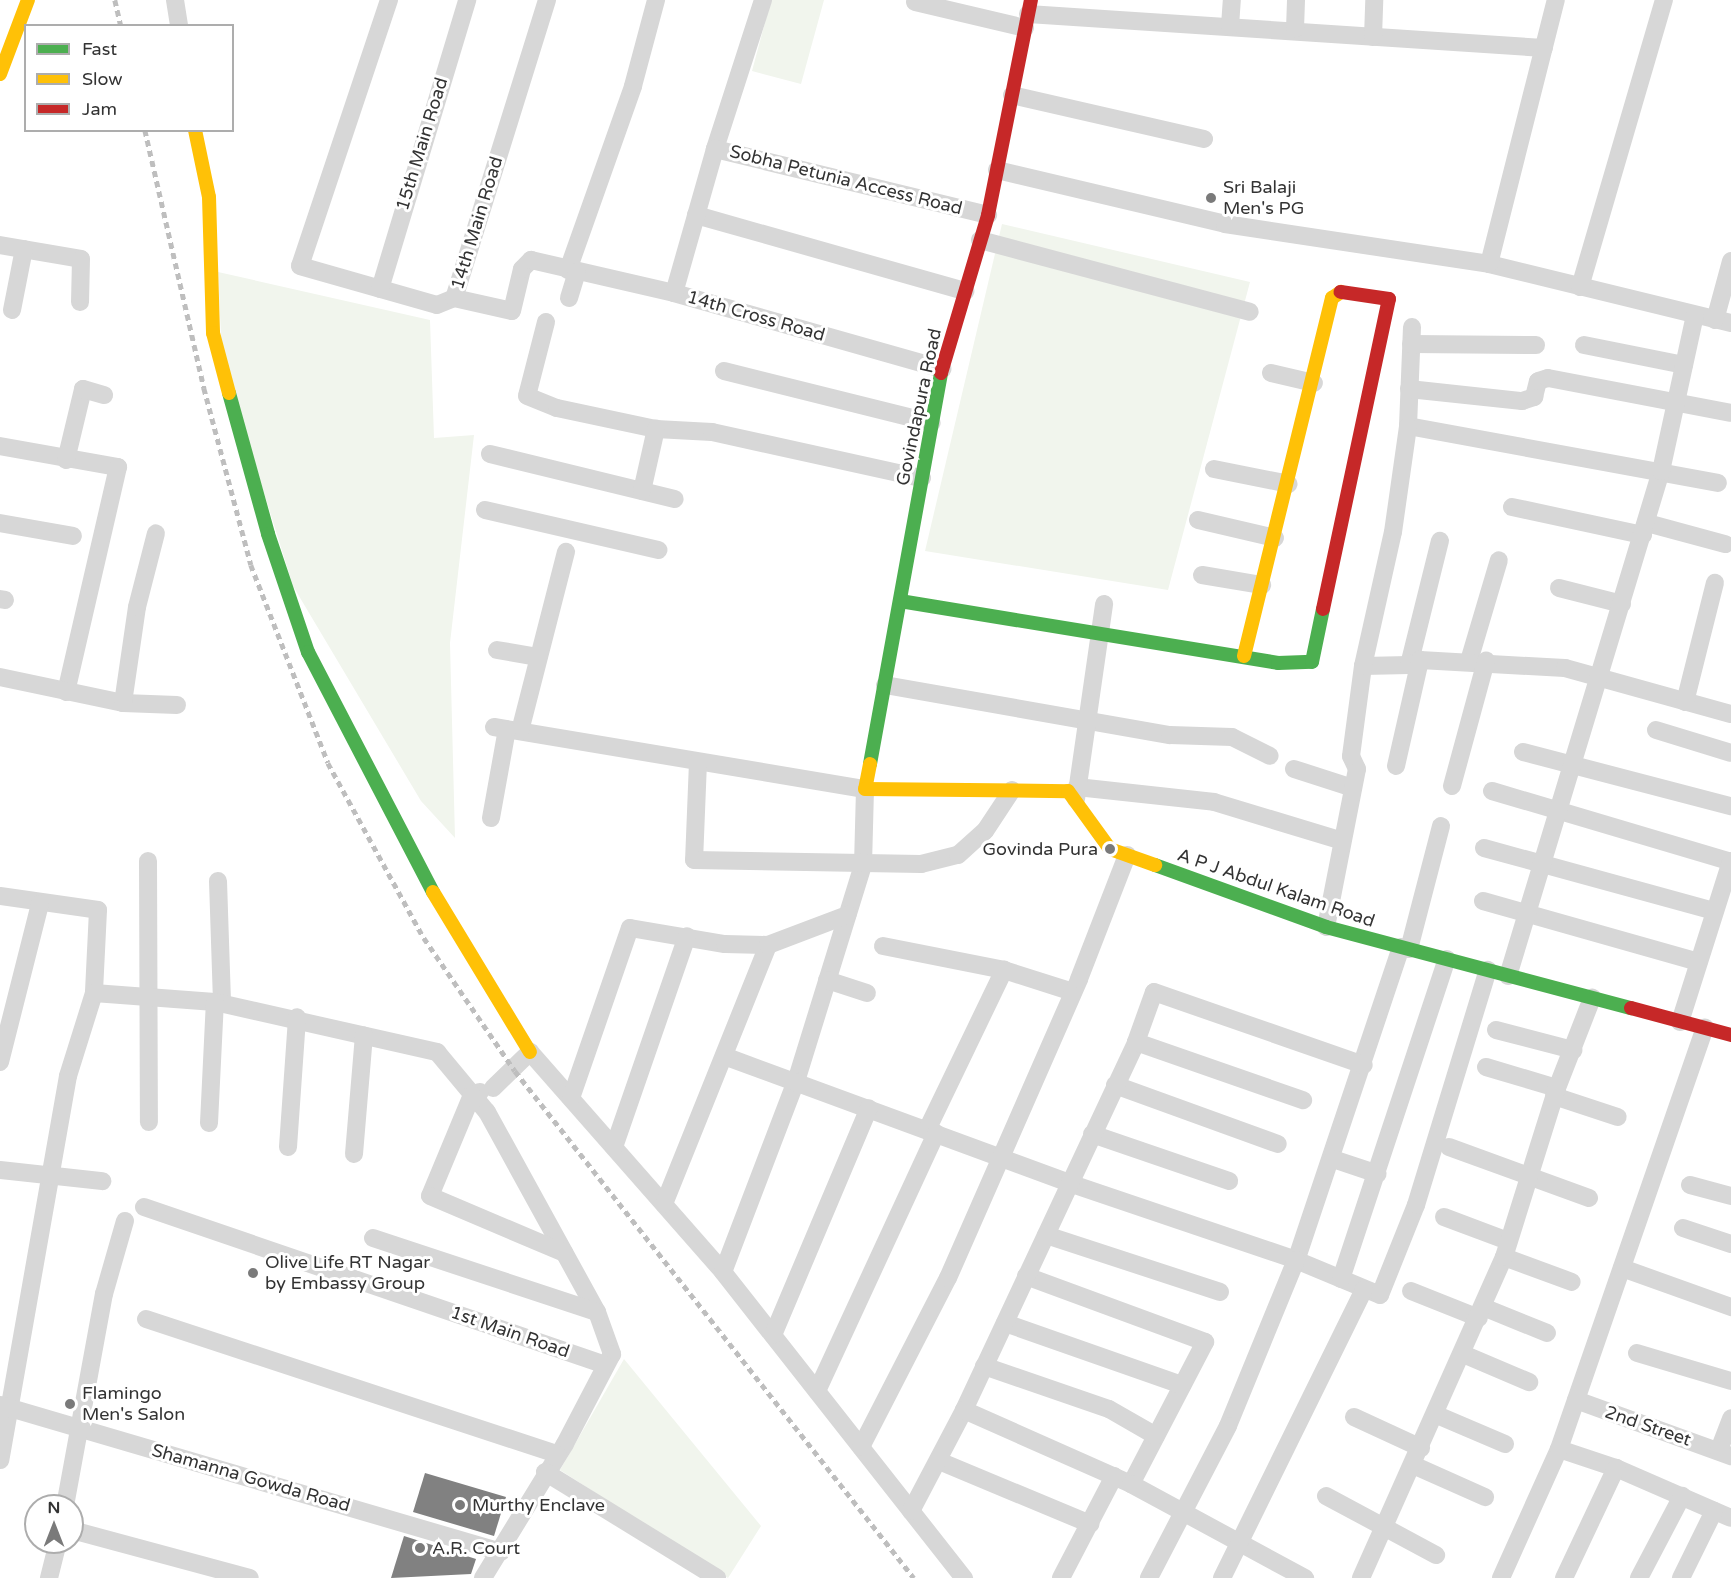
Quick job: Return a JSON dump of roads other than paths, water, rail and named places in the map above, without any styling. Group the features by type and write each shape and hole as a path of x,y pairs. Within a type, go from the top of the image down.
{"street":[{"path":"0,74 4,49 28,0"},
{"path":"163,0 169,24"},
{"path":"175,0 178,24"},
{"path":"389,0 300,266 437,305 454,297"},
{"name":"15th Main Road","path":"381,289 466,0"},
{"name":"14th Main Road","path":"547,0 454,297 512,311 526,261 573,271"},
{"path":"569,297 573,271 633,86 656,0"},
{"name":"Sobha Petunia Access Road","path":"763,0 715,149 988,214"},
{"path":"1230,26 1232,0"},
{"path":"1295,29 1296,0"},
{"path":"1372,37 1374,0"},
{"path":"1489,264 1556,0"},
{"path":"1580,287 1664,0"},
{"path":"915,2 1063,20 1295,29 1372,37 1544,48"},
{"name":"Govindapura Road","path":"866,789 942,369 988,214 1028,14"},
{"path":"1012,95 1204,139"},
{"path":"195,132 209,197 213,333 268,534 308,652 426,881 530,1052 723,1272 964,1578"},
{"path":"674,293 715,149"},
{"path":"997,170 1225,224 1489,264 1723,322 1731,261"},
{"path":"696,214 965,291"},
{"path":"980,240 1250,312"},
{"path":"0,245 81,259 80,302"},
{"path":"12,310 24,249"},
{"name":"14th Cross Road","path":"573,271 674,293 942,369"},
{"path":"900,601 1099,637 1244,656 1278,663 1312,662 1389,299 1337,292 1244,656"},
{"path":"1508,975 1575,764 1645,529 1661,471 1695,315"},
{"path":"546,322 527,396 556,408 656,429 711,432 922,478"},
{"path":"1326,927 1357,769 1351,756 1363,666 1393,532 1408,426 1412,335 1536,345"},
{"path":"1584,345 1684,364"},
{"path":"724,371 932,423"},
{"path":"1271,373 1314,383"},
{"path":"1409,388 1522,401 1534,397 1538,381 1548,378 1731,413"},
{"path":"66,460 83,389 104,395"},
{"path":"1408,426 1718,483"},
{"path":"642,491 656,429"},
{"path":"0,446 66,460 118,467 66,692"},
{"path":"490,454 675,499"},
{"path":"1214,470 1289,484"},
{"path":"1512,507 1725,544"},
{"path":"485,510 658,550"},
{"path":"1198,520 1275,538"},
{"path":"0,523 73,536"},
{"path":"123,703 137,607 156,533"},
{"path":"1396,766 1414,663 1440,541"},
{"path":"491,818 507,729 538,657 566,552"},
{"path":"1452,786 1498,560"},
{"path":"1202,575 1262,585"},
{"path":"1685,702 1715,583"},
{"path":"1558,588 1622,604"},
{"path":"1076,794 1104,603"},
{"path":"497,650 538,657"},
{"path":"1363,666 1478,661 1601,675 1685,702 1730,708"},
{"path":"0,677 123,703 177,705"},
{"path":"885,685 1086,718 1170,735 1232,737 1270,756"},
{"path":"507,729 866,789 1068,791 1076,794 1214,802 1342,841"},
{"path":"1656,730 1731,753"},
{"path":"1523,752 1731,806"},
{"path":"698,762 694,860 806,860 863,865 921,864 958,855 985,831 1012,790"},
{"path":"1294,769 1353,788"},
{"path":"723,1272 796,1081 863,865 866,789"},
{"path":"1492,791 1731,862 1680,1022"},
{"name":"A P J Abdul Kalam Road","path":"1076,794 1110,849 1326,927 1731,1035"},
{"path":"1149,1578 1262,1351 1333,1159 1405,948 1441,826"},
{"path":"1484,848 1716,911"},
{"path":"861,1447 948,1278 1073,992 1127,855"},
{"path":"148,861 149,1122"},
{"path":"209,1123 218,1003 218,881"},
{"path":"0,896 40,904 98,910 94,993 68,1076 5,1407 0,1460"},
{"path":"1483,901 1699,962"},
{"path":"0,1062 40,904"},
{"path":"571,1098 630,928 768,945 847,915"},
{"path":"614,1147 687,936"},
{"path":"664,1204 768,945"},
{"path":"883,946 1004,970 1073,992"},
{"path":"1341,1279 1378,1174 1447,959"},
{"path":"817,1391 1004,970"},
{"path":"724,1056 1069,1183 1296,1260 1380,1295 1416,1205 1488,970"},
{"path":"827,980 867,993"},
{"path":"911,1511 939,1461 1005,1323 1136,1042 1154,992 1364,1065"},
{"path":"94,993 218,1003 297,1017 437,1052 487,1112 597,1312 612,1354 501,1552 483,1578"},
{"path":"1361,1578 1383,1524 1437,1414 1481,1312 1506,1249 1555,1092 1592,998"},
{"path":"288,1147 297,1017"},
{"path":"1501,1578 1559,1449 1705,1028"},
{"path":"1496,1030 1573,1050"},
{"path":"354,1154 364,1035"},
{"path":"1136,1042 1303,1100"},
{"path":"530,1052 493,1088 472,1095 430,1196 564,1253"},
{"path":"1486,1066 1618,1117"},
{"path":"1115,1085 1278,1144"},
{"path":"487,1112 493,1088"},
{"path":"773,1335 869,1108"},
{"path":"1092,1134 1229,1181"},
{"path":"1449,1148 1589,1198"},
{"path":"1333,1159 1378,1174"},
{"path":"0,1170 50,1179 102,1181"},
{"path":"1690,1185 1731,1196"},
{"name":"1st Main Road","path":"144,1207 605,1365"},
{"path":"1444,1217 1572,1281"},
{"path":"67,1494 77,1427 125,1221"},
{"path":"1683,1228 1731,1244"},
{"path":"1046,1235 1220,1292"},
{"path":"373,1238 597,1312"},
{"path":"1622,1268 1731,1307"},
{"path":"1026,1276 1205,1342 1131,1484"},
{"path":"1222,1578 1364,1290"},
{"path":"1411,1291 1547,1333"},
{"path":"146,1319 557,1454"},
{"path":"1005,1323 1182,1385"},
{"path":"1637,1353 1731,1381"},
{"path":"1463,1354 1529,1382"},
{"path":"984,1366 1109,1409 1156,1436"},
{"name":"2nd Street","path":"1576,1400 1725,1453"},
{"name":"Shamanna Gowda Road","path":"5,1407 501,1552"},
{"path":"964,1410 1131,1484 1183,1510 1305,1578"},
{"path":"1437,1414 1505,1444"},
{"path":"1354,1417 1421,1448"},
{"path":"1725,1453 1731,1418"},
{"path":"1559,1449 1616,1468 1723,1514 1681,1578"},
{"path":"939,1461 1090,1524"},
{"path":"1413,1465 1485,1497"},
{"path":"1564,1578 1616,1468"},
{"path":"545,1472 717,1578"},
{"path":"1061,1578 1114,1476"},
{"path":"1326,1496 1383,1524 1436,1555"},
{"path":"1639,1578 1682,1496"},
{"path":"84,1533 250,1578"},
{"path":"49,1578 55,1554"}],"railway":[{"path":"115,0 121,24"},
{"path":"145,132 204,388 251,565 328,763 424,938 515,1071 914,1578"}],"place":[{"name":"Sri Balaji Men's PG","path":"1211,198"},
{"name":"Govinda Pura","path":"1110,849"},
{"name":"Olive Life RT Nagar by Embassy Group","path":"253,1273"},
{"name":"Flamingo Men's Salon","path":"70,1404"},
{"name":"Murthy Enclave","path":"460,1505"},
{"name":"A.R. Court","path":"420,1548"}]}
